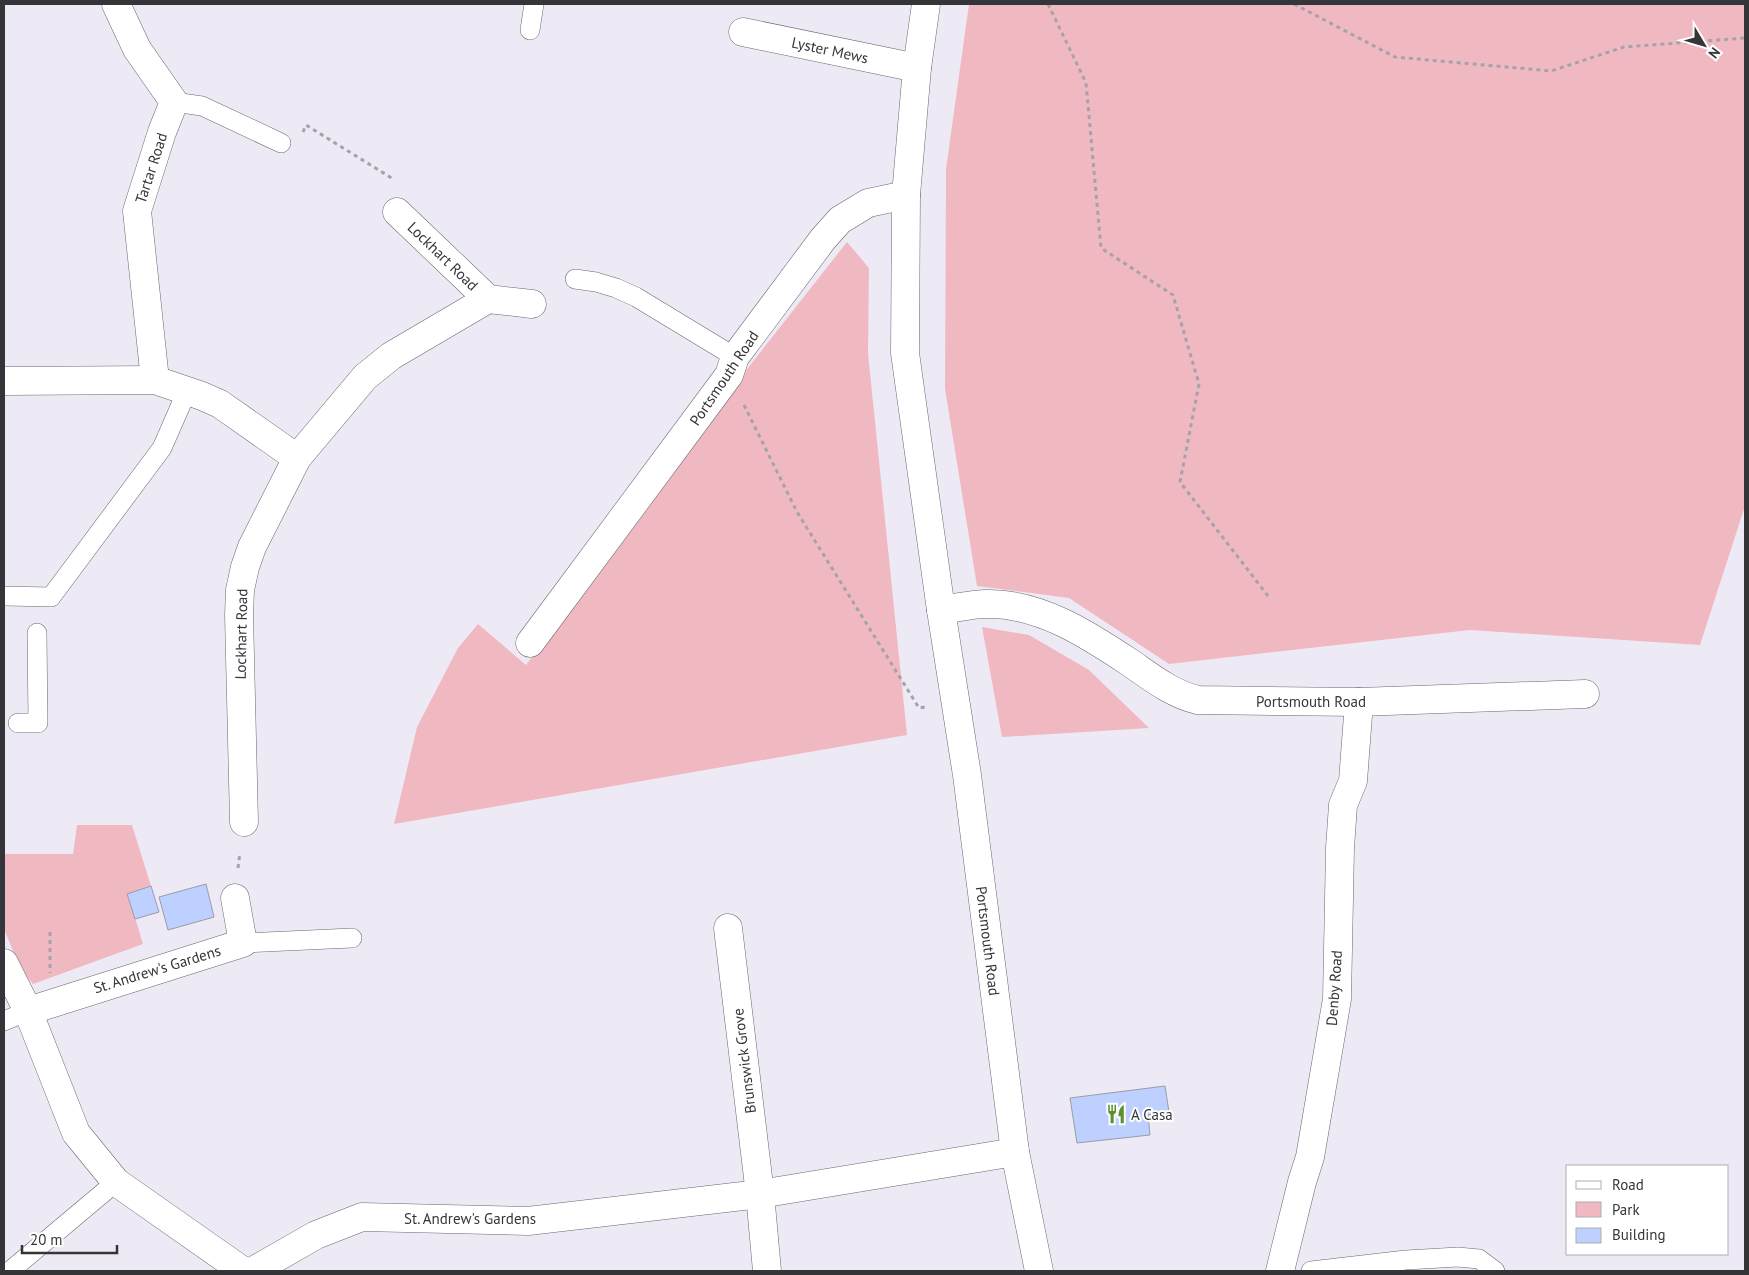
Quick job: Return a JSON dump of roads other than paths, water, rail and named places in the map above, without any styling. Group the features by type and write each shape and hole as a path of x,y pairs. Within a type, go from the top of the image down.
{"street":[{"path":"116,4 137,49 174,102"},
{"name":"Portsmouth Road","path":"926,4 917,68 906,195 904,353 967,775 1016,1152 1038,1271"},
{"name":"Lyster Mews","path":"743,32 917,68"},
{"name":"Tartar Road","path":"155,380 137,212 162,132 174,102"},
{"name":"Portsmouth Road","path":"530,643 823,239 840,220 868,203 906,195"},
{"name":"Lockhart Road","path":"397,212 488,300"},
{"name":"Lockhart Road","path":"244,822 240,590 244,567 252,547 297,458 365,377 391,356 488,300 532,304"},
{"path":"4,380 155,380 220,404 297,458"},
{"name":"Portsmouth Road","path":"941,610 987,604 1025,608 1051,617 1097,641 1169,690 1198,700 1359,702 1585,694"},
{"name":"Denby Road","path":"1280,1271 1310,1157 1337,999 1340,848 1344,805 1353,782 1359,702"},
{"path":"235,898 243,943"},
{"name":"Brunswick Grove","path":"728,928 760,1194 767,1271"},
{"name":"St. Andrew's Gardens","path":"27,1012 243,943"},
{"path":"4,963 27,1012 76,1132 116,1182 243,1271"},
{"path":"760,1194 1016,1152"},
{"name":"St. Andrew's Gardens","path":"253,1271 316,1235 362,1217 528,1221 760,1194"}],"lane":[{"path":"530,30 534,4"},
{"path":"174,102 202,106 281,143"},
{"path":"575,279 596,282 636,297 732,366"},
{"path":"4,596 52,598 162,448 187,391"},
{"path":"18,723 38,723 37,633"},
{"path":"243,943 352,938"},
{"path":"10,1271 116,1182"},
{"path":"1311,1271 1406,1260 1458,1257 1479,1259 1494,1271"}],"place":[{"name":"A Casa","path":"1116,1114"}]}
